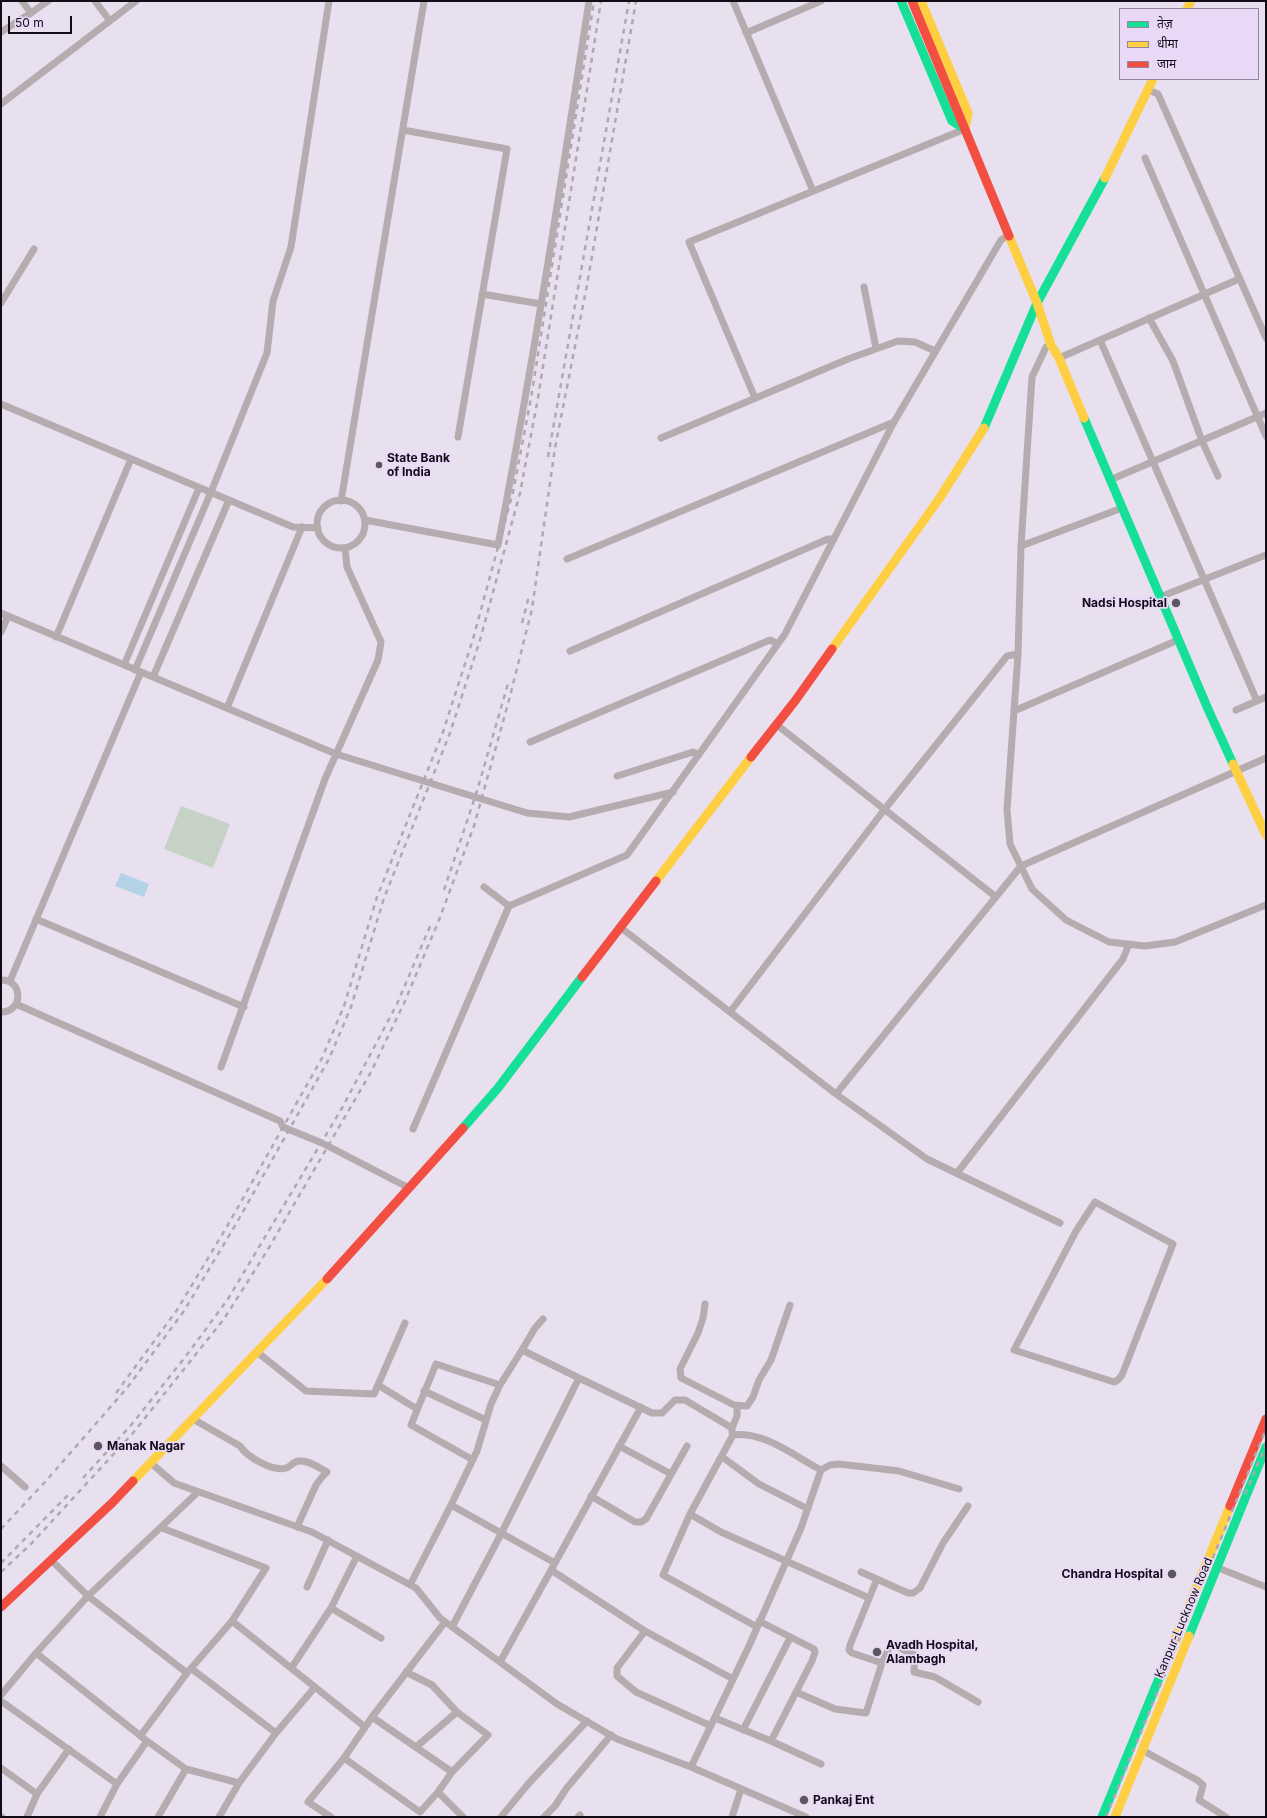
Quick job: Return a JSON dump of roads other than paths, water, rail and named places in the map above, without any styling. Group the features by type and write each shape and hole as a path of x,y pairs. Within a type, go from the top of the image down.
{"street":[{"path":"22,1 31,13"},
{"path":"1,32 48,1"},
{"path":"95,1 110,21"},
{"path":"1,104 136,1"},
{"path":"10,981 267,353 272,301 291,247 329,1"},
{"path":"341,501 424,1"},
{"path":"365,520 498,545 541,304 589,1"},
{"path":"733,1 813,191"},
{"path":"746,33 821,1"},
{"path":"901,1 952,121 965,129"},
{"path":"912,1 1037,303 1051,345 1059,358 1178,640 1266,835"},
{"path":"921,1 968,113 965,129"},
{"path":"1,1607 112,1503 340,1266 498,1088 620,927 777,725 939,499 988,422 1037,303 1107,175 1153,80"},
{"path":"1148,90 1158,94 1239,278 1264,327 1266,338"},
{"path":"755,398 689,242 965,129"},
{"path":"403,130 506,149 458,437"},
{"path":"1145,158 1266,436"},
{"path":"412,1129 509,906 627,855 785,634 894,422 1001,240 1009,235"},
{"path":"1,303 34,249"},
{"path":"1059,358 1239,278"},
{"path":"864,287 876,348"},
{"path":"482,294 541,304"},
{"path":"1149,318 1173,361 1202,441 1218,476"},
{"path":"1100,340 1203,580 1257,701"},
{"path":"661,438 876,348 898,341 915,342 935,351"},
{"path":"1051,345 1046,347 1032,377 1021,546 1018,654 1007,810 1010,844 1032,889 1066,920 1109,942 1146,946 1175,942 1266,905"},
{"path":"1,404 293,527 318,528"},
{"path":"1110,480 1266,413"},
{"path":"567,559 894,422"},
{"path":"56,637 131,459"},
{"path":"124,665 199,488"},
{"path":"154,677 229,500"},
{"path":"341,501 348,501 355,505 361,510 365,520 365,529 361,538 356,544 345,548 328,544 323,539 318,528 318,521 322,510 330,504 341,501"},
{"path":"1021,546 1122,508"},
{"path":"228,708 302,527"},
{"path":"570,651 828,539 834,540"},
{"path":"221,1068 322,786 378,660 381,642 347,566 345,548"},
{"path":"1160,597 1266,555"},
{"path":"1,632 4,615 336,754 527,813 569,817 673,792"},
{"path":"530,742 770,640 778,644"},
{"path":"1014,711 1178,640"},
{"path":"730,1012 884,810 1007,656 1018,654"},
{"path":"1236,710 1266,697"},
{"path":"777,725 996,897"},
{"path":"617,776 693,752 699,755"},
{"path":"836,1094 1021,866 1266,758"},
{"path":"484,887 509,906"},
{"path":"36,919 244,1007"},
{"path":"620,927 836,1094 927,1159 1060,1223"},
{"path":"957,1173 1123,959 1129,944"},
{"path":"1,980 10,981 16,986 19,996 16,1004 8,1011 1,1012"},
{"path":"16,1004 280,1121 283,1127 322,1143 409,1188"},
{"path":"1095,1202 1173,1244 1122,1375 1114,1382 1014,1350 1076,1231 1095,1202"},
{"path":"705,1304 703,1318 698,1333 680,1369 681,1378 737,1405 747,1406 753,1397 759,1380 771,1360 790,1305"},
{"path":"410,1585 473,1460 491,1404 500,1385 535,1328 543,1319"},
{"path":"257,1352 306,1391 374,1394 405,1323"},
{"path":"522,1350 652,1412 662,1413 675,1400 685,1400 732,1432 751,1434 821,1470"},
{"path":"473,1460 411,1425 436,1364 500,1385"},
{"path":"452,1627 501,1534 579,1378"},
{"path":"378,1386 417,1409"},
{"path":"424,1391 486,1420"},
{"path":"737,1405 737,1416 732,1432 690,1514 663,1575 758,1624 814,1649 815,1652 771,1741"},
{"path":"500,1662 641,1407"},
{"path":"193,1418 240,1446 244,1453 269,1466 281,1469 288,1468 294,1462 301,1460 313,1464 327,1472 316,1485 297,1526"},
{"name":"Kanpur-Lucknow Road","path":"1102,1817 1266,1419"},
{"path":"619,1446 671,1474"},
{"path":"591,1496 635,1522 641,1522 646,1519 687,1446"},
{"name":"Kanpur-Lucknow Road","path":"1115,1817 1266,1447"},
{"path":"725,1459 759,1484 808,1509"},
{"path":"151,1463 174,1483 312,1532 416,1588 440,1618 445,1622 557,1704 611,1735 691,1767 806,1817"},
{"path":"691,1767 733,1679 786,1561 808,1509 821,1470 830,1465 839,1464 892,1470 959,1489"},
{"path":"1,1477 4,1469 25,1487"},
{"path":"1,1696 36,1653 88,1596 162,1528 198,1492"},
{"path":"451,1505 554,1563"},
{"path":"861,1572 908,1593 913,1593 920,1588 943,1543 968,1506"},
{"path":"690,1514 721,1532 869,1598"},
{"path":"141,1735 189,1671 232,1621 266,1568 162,1528"},
{"path":"307,1587 328,1540"},
{"path":"292,1667 331,1608 357,1556"},
{"path":"51,1560 88,1596 276,1733"},
{"path":"1216,1567 1266,1588"},
{"path":"551,1570 645,1631 733,1679"},
{"path":"877,1579 850,1646 850,1650 852,1653 882,1663"},
{"path":"331,1608 381,1638"},
{"path":"232,1621 292,1667 365,1727"},
{"path":"331,1817 308,1802 344,1758 372,1717 445,1622"},
{"path":"645,1631 617,1668 617,1676 636,1692 711,1726"},
{"path":"743,1730 790,1638"},
{"path":"796,1692 835,1708 866,1713 882,1663 891,1644 915,1655 914,1672 935,1677 978,1702"},
{"path":"36,1653 147,1741 186,1769 239,1783"},
{"path":"344,1758 418,1815 438,1792 452,1772 488,1735 457,1712 432,1685 406,1672"},
{"path":"219,1817 239,1783 276,1733 315,1687"},
{"path":"1,1701 118,1784"},
{"path":"416,1747 457,1712"},
{"path":"372,1717 452,1772"},
{"path":"715,1718 821,1764"},
{"path":"501,1817 587,1721"},
{"path":"544,1817 555,1806 566,1789 611,1735"},
{"path":"100,1817 118,1784 147,1741"},
{"path":"28,1817 38,1794 69,1749"},
{"path":"1142,1750 1203,1785 1199,1800 1226,1817"},
{"path":"1,1768 38,1794"},
{"path":"158,1817 186,1769"},
{"path":"732,1817 741,1789"},
{"path":"438,1792 463,1817"}],"water":[{"path":"121,873 149,884 144,897 115,886"}],"railway":[{"path":"116,1393 177,1310 229,1223 322,1058 344,1006 377,897 443,732 473,639 513,492 531,398 594,1"},
{"path":"1,1529 45,1482 127,1388 184,1311 236,1224 329,1059 351,1007 384,898 450,733 480,640 520,493 538,398 601,1"},
{"path":"548,457 629,1"},
{"path":"1,1572 31,1544 133,1433 224,1319 267,1251 371,1072 405,1001 439,920 474,826 509,700 532,609 555,448 587,285 636,1"},
{"path":"522,623 529,596"},
{"path":"444,890 477,791 509,680"},
{"path":"83,1478 132,1424 186,1356 228,1299 342,1108 397,1004 431,924"},
{"path":"1106,1817 1266,1429"},
{"path":"1245,1494 1266,1445"},
{"path":"1,1563 70,1493"}],"place":[{"name":"State Bank of India","path":"379,465"},
{"name":"Nadsi Hospital","path":"1176,603"},
{"name":"Manak Nagar","path":"98,1446"},
{"name":"Chandra Hospital","path":"1172,1574"},
{"name":"Avadh Hospital, Alambagh","path":"877,1652"},
{"name":"Pankaj Ent","path":"804,1800"}]}
